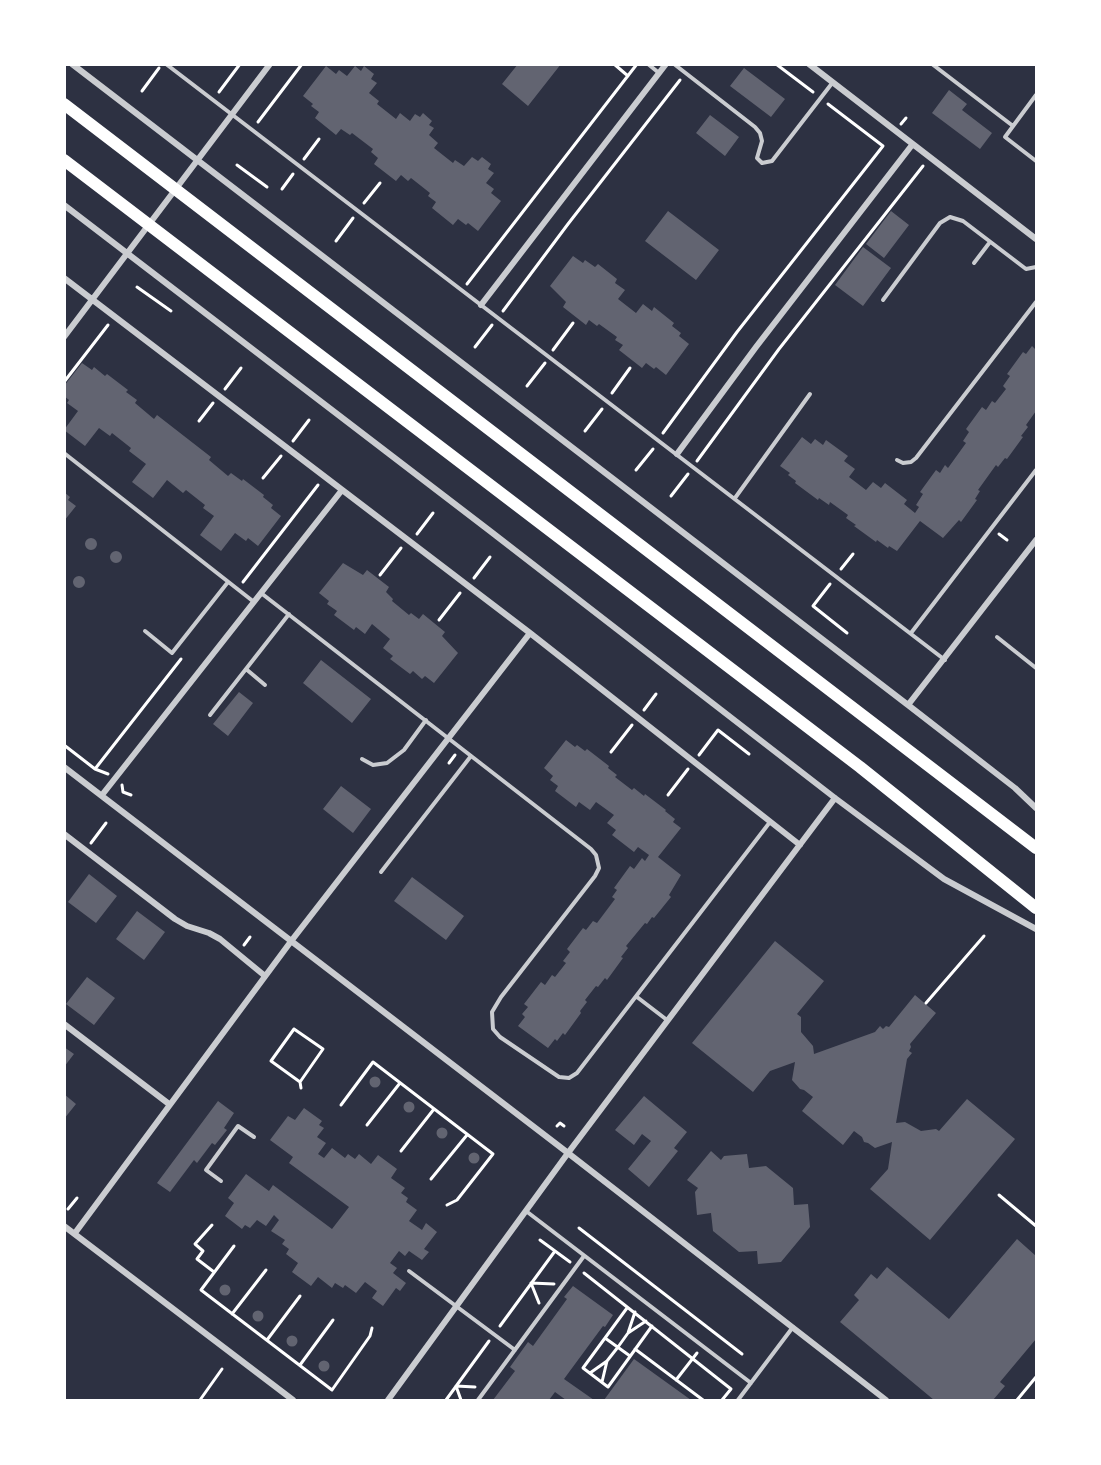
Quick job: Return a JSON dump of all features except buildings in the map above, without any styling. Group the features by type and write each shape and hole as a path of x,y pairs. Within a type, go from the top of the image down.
{"main road":[{"path":"64,104 1036,848"},
{"path":"64,160 860,767 1036,908"}],"street":[{"path":"72,64 908,705 1015,788 1036,808"},
{"path":"64,337 270,64"},
{"path":"481,305 666,64"},
{"path":"809,64 1036,239"},
{"path":"677,454 756,347 912,145"},
{"path":"64,205 835,798 944,879 1036,929"},
{"path":"64,278 530,633 800,845"},
{"path":"102,795 342,490"},
{"path":"908,705 1036,540"},
{"path":"75,1233 292,940 530,633"},
{"path":"64,767 292,940 886,1401"},
{"path":"388,1401 568,1153 835,798"},
{"path":"64,834 175,919 220,939 265,976"},
{"path":"64,1024 169,1104"},
{"path":"64,1226 293,1401"}],"lane":[{"path":"166,64 945,660"},
{"path":"648,64 659,73"},
{"path":"674,64 755,127 762,141 757,158 762,163 772,161 832,82"},
{"path":"932,64 1013,126"},
{"path":"1036,95 1005,137 1036,161"},
{"path":"883,300 929,236 945,219 950,217 963,220 1026,269 1036,267"},
{"path":"974,263 990,242"},
{"path":"897,460 903,463 916,458 1036,302"},
{"path":"735,498 810,394"},
{"path":"64,453 254,602"},
{"path":"911,633 1036,470"},
{"path":"145,631 172,652 228,582"},
{"path":"261,593 591,849 599,862 595,876 501,997 492,1012 493,1029 500,1036 544,1069 559,1077 569,1078 577,1073 770,822"},
{"path":"210,715 289,614"},
{"path":"997,637 1036,668"},
{"path":"246,669 265,685"},
{"path":"362,759 373,765 387,763 404,750 426,720"},
{"path":"381,872 471,756"},
{"path":"637,997 669,1021"},
{"path":"221,1182 206,1170 238,1126 254,1137"},
{"path":"526,1212 751,1383"},
{"path":"478,1401 584,1256"},
{"path":"409,1271 515,1350"},
{"path":"738,1401 793,1328"}],"path":[{"path":"219,92 240,64"},
{"path":"257,123 302,64"},
{"path":"614,64 628,76"},
{"path":"462,291 637,64"},
{"path":"776,64 812,92"},
{"path":"142,91 157,72"},
{"path":"504,310 686,73"},
{"path":"664,432 742,327 883,146 830,106"},
{"path":"305,159 319,139"},
{"path":"237,165 267,187"},
{"path":"698,460 779,349 918,172"},
{"path":"282,189 293,174"},
{"path":"364,204 380,183"},
{"path":"336,241 352,219"},
{"path":"137,287 171,312"},
{"path":"553,349 573,323"},
{"path":"64,382 108,326"},
{"path":"475,347 492,326"},
{"path":"527,386 544,365"},
{"path":"612,393 630,368"},
{"path":"585,431 601,409"},
{"path":"636,470 653,448"},
{"path":"671,496 687,475"},
{"path":"841,570 853,554"},
{"path":"830,584 813,606 847,633"},
{"path":"725,735 749,754"},
{"path":"64,745 95,769 106,773"},
{"path":"122,785 123,792 131,795"},
{"path":"92,842 106,823"},
{"path":"926,1003 984,936"},
{"path":"243,946 250,937"},
{"path":"300,1082 271,1061 294,1029 323,1049 300,1082 301,1088"},
{"path":"341,1105 373,1062 493,1154 457,1200 447,1205"},
{"path":"367,1125 400,1083"},
{"path":"401,1151 434,1109"},
{"path":"557,1126 560,1123 564,1126"},
{"path":"431,1179 467,1135"},
{"path":"999,1195 1036,1226"},
{"path":"68,1209 77,1198"},
{"path":"212,1224 195,1244 203,1251 197,1259 214,1272"},
{"path":"579,1228 742,1354"},
{"path":"540,1240 731,1389 722,1401"},
{"path":"234,1246 201,1290 332,1390 370,1336 372,1328"},
{"path":"232,1314 266,1270"},
{"path":"546,1308 538,1303 531,1283 553,1283 560,1289"},
{"path":"267,1340 300,1296"},
{"path":"628,1307 583,1368 608,1387 652,1326"},
{"path":"590,1373 607,1362 628,1333 635,1312"},
{"path":"300,1365 333,1320"},
{"path":"628,1333 646,1321"},
{"path":"676,1380 713,1331"},
{"path":"605,1338 630,1356"},
{"path":"635,1349 703,1401"},
{"path":"602,1382 607,1362"},
{"path":"200,1401 222,1370"},
{"path":"1017,1401 1036,1377"},
{"path":"461,1401 456,1386 478,1387 484,1392"}]}
